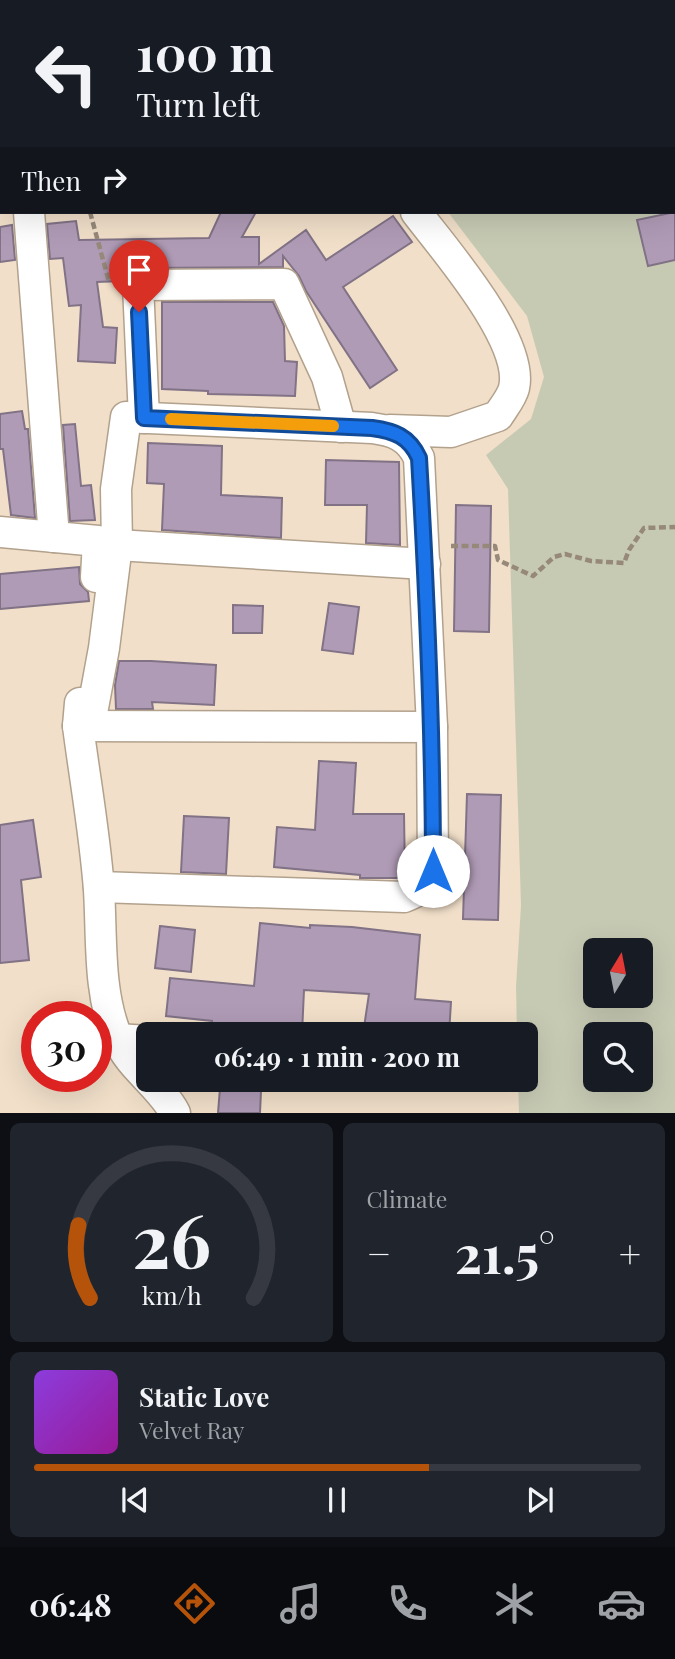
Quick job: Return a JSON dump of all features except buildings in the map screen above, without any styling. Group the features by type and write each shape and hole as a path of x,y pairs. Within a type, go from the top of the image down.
{"street":[{"path":"29,214 54,537"},
{"path":"84,725 104,648 117,545 116,489 126,417 451,432 498,416 514,388 512,353 488,307 418,214"},
{"path":"144,418 138,285 284,284 327,377 341,426"},
{"path":"99,887 404,897 427,884 433,871 432,727 419,458 414,446 406,438 390,430"},
{"path":"0,532 98,541 84,725 105,984 117,1039 137,1069 160,1092 175,1113"},
{"path":"117,545 425,554"},
{"path":"84,725 432,727"},
{"path":"117,1039 136,1040"}],"path":[{"path":"91,214 110,286 138,285"},
{"path":"425,554 495,546 498,560 533,576 554,557 565,554 591,561 624,563 629,550 644,528 675,527"}],"green space":[{"path":"450,214 675,214 675,1113 519,1113 518,1092 538,1092 538,1022 517,1022 521,905 508,489 486,455 531,419 544,377 527,316"}],"slow traffic":[{"path":"171,419 333,426"}],"route":[{"path":"139,312 144,418 372,428 390,430 406,438 414,446 419,458 426,591 432,727 433,871"}]}
